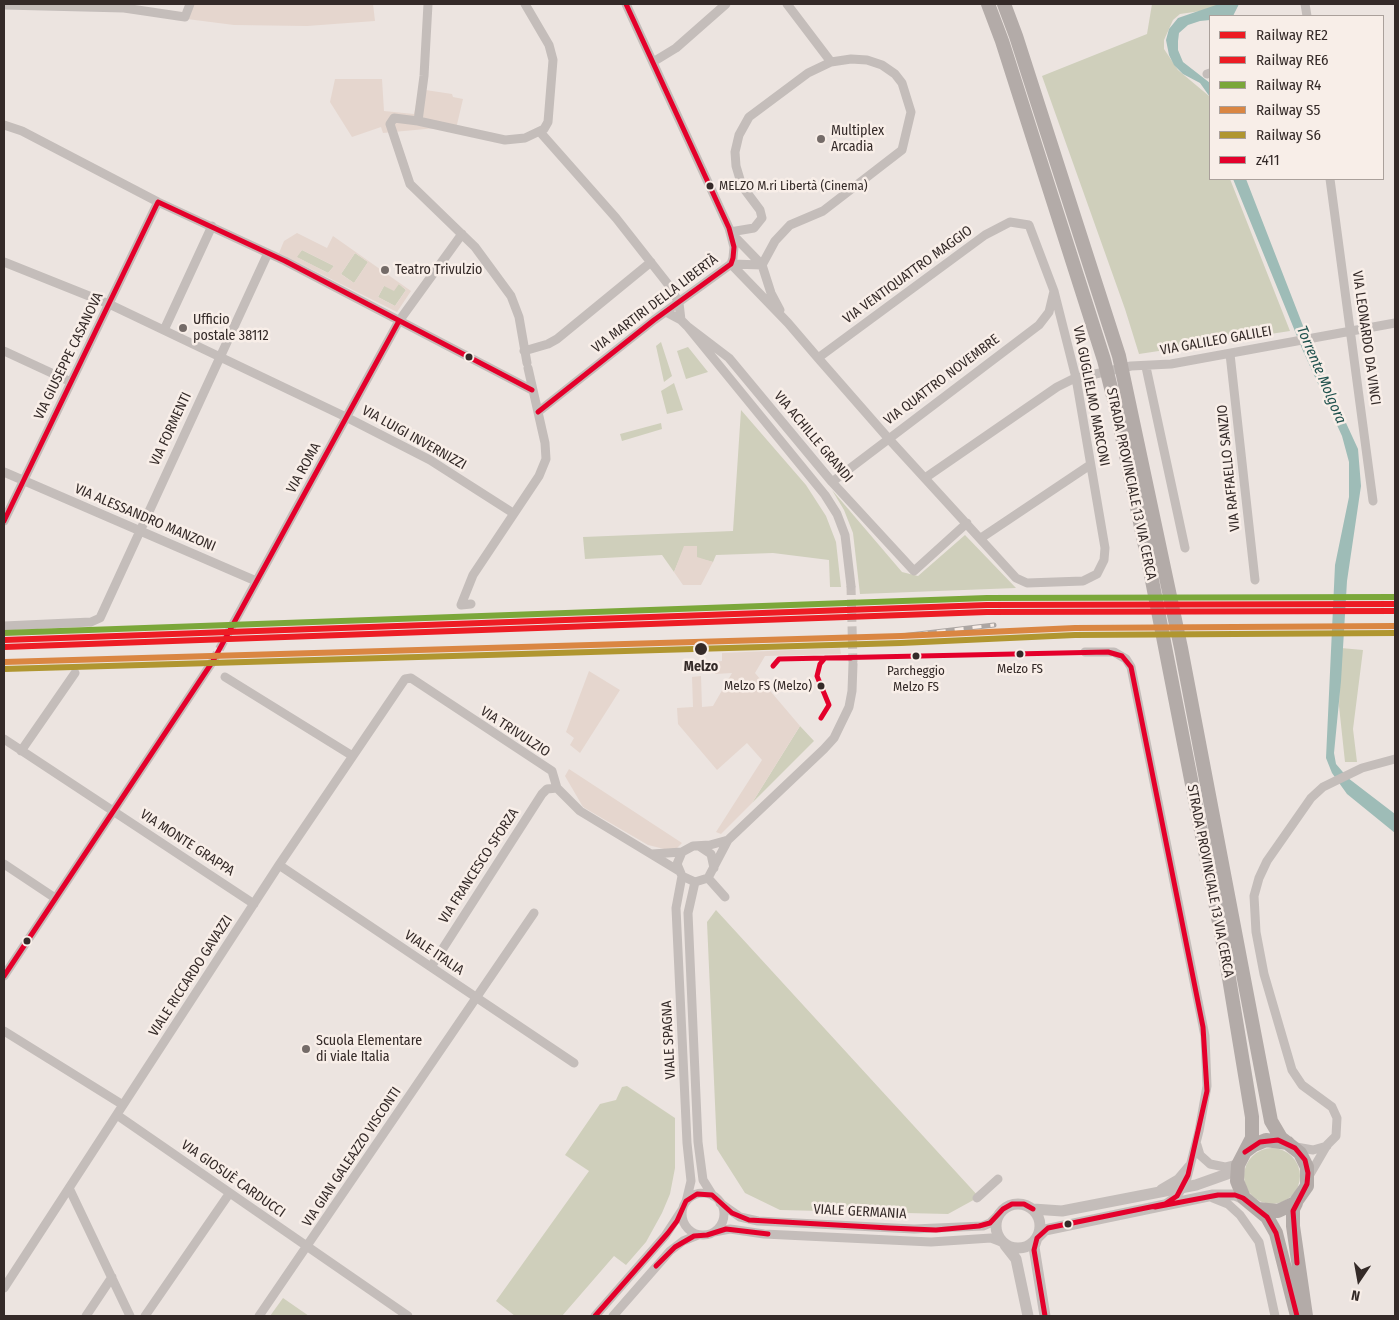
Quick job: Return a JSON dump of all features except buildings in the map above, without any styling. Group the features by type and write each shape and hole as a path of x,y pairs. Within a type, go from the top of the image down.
{"main road":[{"name":"STRADA PROVINCIALE 13 VIA CERCA","path":"988,4 1002,41 1104,360 1165,648 1224,948 1252,1117 1252,1138 1236,1174 1237,1185 1250,1203 1269,1220 1279,1240 1297,1316"},
{"name":"STRADA PROVINCIALE 13 VIA CERCA","path":"1004,4 1119,356 1181,648 1271,1121 1278,1134 1304,1159 1308,1177"},
{"path":"1242,1157 1253,1145 1266,1140 1278,1140 1291,1145"},
{"path":"1306,1316 1295,1250 1293,1211 1304,1192 1308,1177"},
{"path":"1250,1203 1263,1210 1276,1212 1296,1203"}],"street":[{"path":"4,5 130,8 185,17 190,4"},
{"path":"418,121 424,80 428,4"},
{"path":"471,604 461,604 469,583 513,513 539,476 546,459 546,448 527,366 519,317 511,296 490,265 462,234 410,184 390,126 392,119 418,121 504,140 525,138 540,132 548,122 553,60 549,45 525,4"},
{"name":"VIA MARTIRI DELLA LIBERTÀ","path":"538,412 678,302 731,264 734,247 730,232 626,4"},
{"path":"653,62 676,48 726,4"},
{"path":"787,4 831,62"},
{"path":"730,232 754,228 762,218 760,210 742,186 736,166 737,143 745,122 789,85 831,62 851,59 867,60 882,65 895,74 902,83 911,112 907,137 902,150 874,174 823,212 793,223 782,232 762,265"},
{"path":"4,125 22,131 158,202 268,253 532,390"},
{"path":"540,132 609,210 651,262 672,290 678,302 684,323"},
{"name":"VIA LEONARDO DA VINCI","path":"1330,180 1352,331 1373,501"},
{"name":"VIA GIUSEPPE CASANOVA","path":"4,521 158,202"},
{"name":"VIA GUGLIELMO MARCONI","path":"980,538 1016,578 1027,583 1086,581 1097,574 1105,555 1076,378 1054,291 1032,228 1018,222"},
{"name":"VIA VENTIQUATTRO MAGGIO","path":"818,358 985,235 1003,224 1018,222"},
{"path":"164,330 212,226"},
{"path":"730,232 762,265 771,293 788,323"},
{"name":"VIA ROMA","path":"232,626 348,418 399,321 462,234"},
{"name":"VIA FORMENTI","path":"4,626 91,622 100,618 268,253"},
{"name":"VIA LUIGI INVERNIZZI","path":"4,262 109,304 348,418 423,456 513,513"},
{"path":"524,351 548,344 557,339 651,262"},
{"path":"731,264 762,265"},
{"path":"731,264 788,323 888,438 980,538 1090,465"},
{"name":"VIA QUATTRO NOVEMBRE","path":"832,482 1039,325 1049,312 1054,291"},
{"path":"666,312 684,323 828,499 837,514 845,535 851,586"},
{"name":"VIA ACHILLE GRANDI","path":"684,323 729,358 832,482 914,571 967,522"},
{"name":"VIA GALILEO GALILEI","path":"925,478 1057,386 1076,378 1131,366 1146,366 1230,354 1297,340 1395,324"},
{"path":"4,350 71,382"},
{"name":"VIA RAFFAELLO SANZIO","path":"1230,354 1255,580"},
{"path":"1146,366 1184,548"},
{"name":"VIA ALESSANDRO MANZONI","path":"4,472 256,581"},
{"path":"1085,652 1114,652 1126,659 1131,667 1206,1042 1207,1091 1191,1164 1183,1188 1177,1196 1165,1204"},
{"path":"4,976 213,661"},
{"path":"728,840 687,848 682,852 677,864 680,874 695,882 708,878 728,840 834,738 849,707 852,691 853,664"},
{"path":"21,751 75,673"},
{"path":"226,677 351,755"},
{"name":"VIA TRIVULZIO","path":"403,681 412,678 552,771 557,788 580,812 651,854 680,874"},
{"name":"VIALE RICCARDO GAVAZZI","path":"4,1288 351,755 403,681"},
{"name":"VIA MONTE GRAPPA","path":"4,739 254,904"},
{"path":"1308,1177 1327,1146 1336,1136 1337,1118 1328,1104 1302,1085 1292,1070 1264,974 1256,932 1254,896 1258,878 1267,861 1306,804 1323,787 1356,771 1395,759"},
{"name":"VIA FRANCESCO SFORZA","path":"431,968 542,794 547,788 557,788"},
{"path":"699,846 711,854 714,869"},
{"path":"651,854 682,852"},
{"path":"4,864 55,898"},
{"name":"VIALE ITALIA","path":"279,865 574,1063"},
{"name":"VIALE SPAGNA","path":"680,874 676,908 687,1143 691,1181 684,1206"},
{"path":"708,878 724,897"},
{"name":"VIALE SPAGNA","path":"695,882 688,913 698,1148 703,1180 717,1199"},
{"name":"VIA GIAN GALEAZZO VISCONTI","path":"259,1316 534,913"},
{"path":"4,1031 123,1105"},
{"name":"VIA GIOSUÈ CARDUCCI","path":"117,1115 408,1316"},
{"path":"1197,1140 1199,1153 1210,1164 1225,1167 1242,1157"},
{"path":"1291,1145 1308,1150 1327,1146"},
{"path":"1033,1210 1062,1211 1183,1188 1222,1177 1232,1171 1242,1157"},
{"path":"1152,1194 1170,1185 1185,1173 1191,1164"},
{"path":"976,1198 998,1179"},
{"path":"69,1188 130,1316"},
{"path":"145,1316 229,1194"},
{"path":"595,1316 665,1236 684,1206 698,1194 717,1199 724,1218 720,1226 714,1232 683,1241 670,1251 613,1316"},
{"path":"1004,1244 1012,1248 1021,1248 1030,1245 1048,1228 1204,1197 1235,1195 1250,1203"},
{"path":"1204,1197 1215,1198 1230,1205 1240,1214 1260,1244 1275,1316"},
{"name":"VIALE GERMANIA","path":"717,1199 736,1214 753,1220 914,1230 982,1226 990,1223 999,1214"},
{"path":"1028,1316 1016,1259 1013,1252 1004,1244 996,1229 999,1214 1006,1207 1015,1204 1024,1204 1033,1210 1040,1223 1034,1250 1045,1316"},
{"path":"684,1206 685,1226 692,1233 700,1235"},
{"name":"VIALE GERMANIA","path":"714,1232 730,1229 764,1234 930,1242 991,1238 1004,1244"},
{"path":"86,1316 112,1278"}],"green space":[{"path":"1152,4 1222,4 1201,11 1180,14 1173,20 1164,40 1164,49 1178,70 1209,96 1209,180 1230,180 1290,331 1139,354 1125,309 1042,76 1147,34"},
{"path":"302,250 334,266 328,273 296,257"},
{"path":"355,253 368,262 354,283 341,274"},
{"path":"399,284 406,290 395,306 378,297 384,286"},
{"path":"661,342 672,376 664,382 656,346"},
{"path":"688,347 708,372 686,379 677,351"},
{"path":"674,383 683,410 667,414 661,391"},
{"path":"741,410 806,485 826,516 836,542 841,587 830,587 829,560 773,553 716,555 713,562 697,558 685,546 674,572 662,555 585,559 583,537 733,531"},
{"path":"661,423 662,429 622,441 620,434"},
{"path":"832,490 902,572 918,576 965,535 1016,588 860,594 853,533 844,510"},
{"path":"1341,648 1363,650 1353,729 1357,762 1345,762 1339,706"},
{"path":"800,726 814,741 752,803"},
{"path":"716,910 979,1197 948,1214 780,1210 745,1193 717,1149 707,922"},
{"path":"627,1086 675,1118 675,1168 670,1194 662,1213 646,1242 626,1265 614,1256 562,1316 515,1316 496,1301 589,1171 565,1155 600,1104 616,1100 622,1087"},
{"path":"1266,1148 1278,1148 1288,1152 1296,1160 1300,1176 1296,1192 1288,1200 1278,1204 1266,1204 1256,1200 1248,1192 1244,1182 1244,1170 1248,1160 1256,1152"},
{"path":"283,1298 309,1316 270,1316"}],"shaded area":[{"path":"186,4 373,4 375,21 307,26 234,25 187,19"},
{"path":"335,79 382,79 384,111 414,114 419,89 452,94 453,97 463,99 455,133 436,128 383,133 381,127 352,137 330,102"},
{"path":"297,233 327,248 333,236 411,291 397,312 279,253 284,241","holes":["302,250 334,266 328,273 297,257","355,253 368,262 354,283 341,274","399,284 406,290 395,306 378,297 384,286 394,291"]},
{"path":"684,546 697,546 697,557 713,562 701,585 683,585 674,572"},
{"path":"840,648 841,654 765,656 755,673 800,726 752,803 721,834 716,832 762,760 747,743 717,770 678,724 677,708 693,707 692,677 701,676 702,707 713,706 732,673 715,674 715,662 722,661 722,653"},
{"path":"589,671 620,690 580,753 570,745 574,738 566,732"},
{"path":"569,769 682,843 677,848 668,850 648,845 583,807 565,776"}],"water":[{"path":"1219,4 1239,4 1234,15 1209,15 1209,20 1188,25 1179,33 1178,50 1183,62 1209,82 1209,96 1200,83 1183,74 1174,65 1169,55 1166,40 1169,29 1178,18"},
{"name":"Torrente Molgora","path":"1233,180 1246,180 1312,349 1358,449 1361,486 1347,581 1341,681 1334,753 1336,764 1348,778 1395,814 1395,833 1347,794 1332,773 1326,758 1335,565 1349,497 1349,462 1342,436 1303,351"}],"tunnel":[{"path":"851,586 853,664"},
{"path":"213,661 232,626"}],"railway":[{"path":"901,636 994,625"}],"rail line":[{"name":"R4","path":"4,633 987,598 1395,597"},
{"name":"RE2","path":"4,640 987,605 1395,604"},
{"name":"RE6","path":"4,647 987,612 1395,611"},
{"name":"S5","path":"4,662 901,636 1075,628 1395,626"},
{"name":"S6","path":"4,669 901,643 1075,635 1395,633"}],"transit line":[{"name":"z411","path":"538,412 654,320 731,264 733,258 734,247 729,228 626,4"},
{"name":"z411","path":"158,202 285,261 532,390"},
{"name":"z411","path":"4,521 158,202"},
{"name":"z411","path":"4,976 213,661 399,321"},
{"name":"z411","path":"773,666 779,659 1108,652 1122,656 1131,667 1203,1027 1207,1091 1188,1175 1177,1196 1165,1204 1048,1228 1037,1238 1034,1250 1045,1316"},
{"name":"z411","path":"821,718 829,705 817,676 820,664 825,658 851,658"},
{"name":"z411","path":"1245,1152 1260,1142 1278,1140 1295,1148 1305,1160 1308,1173 1307,1184 1293,1211 1297,1263"},
{"name":"z411","path":"595,1316 668,1233 677,1221 686,1201 697,1194 712,1195 732,1213 749,1220 889,1228 936,1230 979,1226 990,1223 1003,1209 1012,1204 1024,1204 1033,1209"},
{"name":"z411","path":"1155,1207 1218,1195 1235,1195 1243,1198 1267,1217 1276,1233 1297,1316"},
{"name":"z411","path":"656,1266 675,1247 694,1236 707,1235 726,1229 768,1234"}],"place":[{"name":"Multiplex Arcadia","path":"821,139"},
{"name":"MELZO M.ri Libertà (Cinema)","path":"710,186"},
{"name":"Teatro Trivulzio","path":"385,270"},
{"name":"Ufficio postale 38112","path":"183,328"},
{"name":"Melzo","path":"701,649"},
{"name":"Melzo FS","path":"1020,654"},
{"name":"Parcheggio Melzo FS","path":"916,656"},
{"name":"Melzo FS (Melzo)","path":"821,686"},
{"name":"Scuola Elementare di viale Italia","path":"306,1049"}]}
